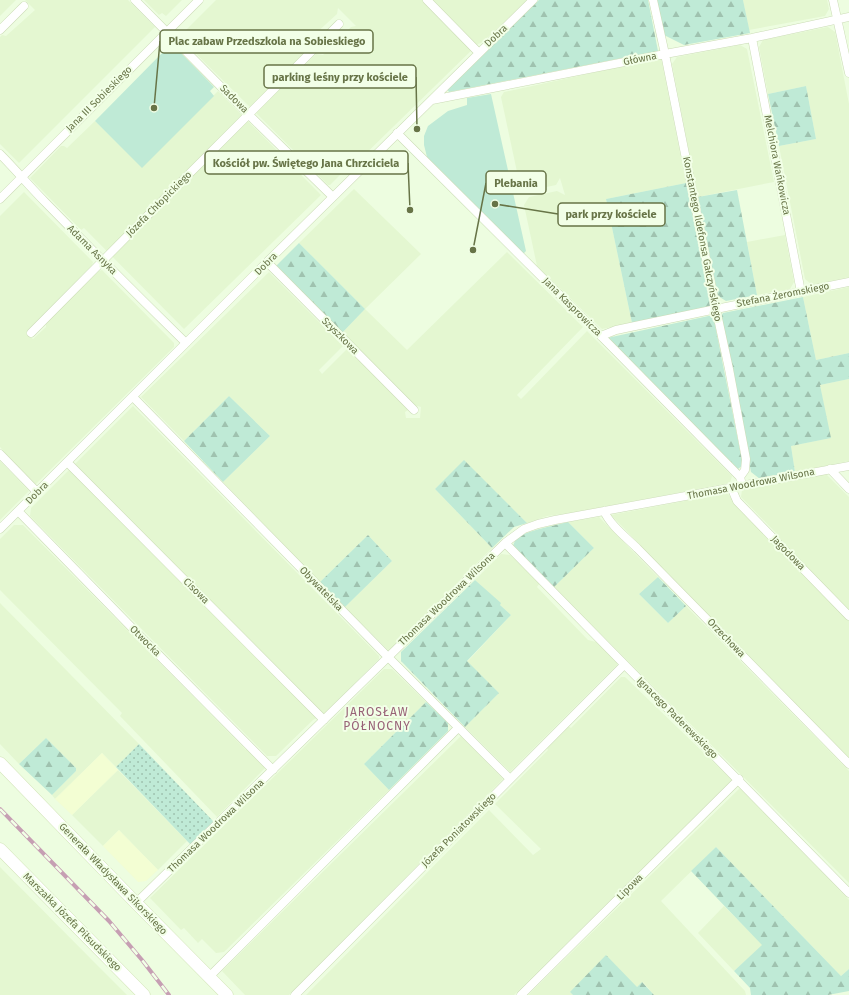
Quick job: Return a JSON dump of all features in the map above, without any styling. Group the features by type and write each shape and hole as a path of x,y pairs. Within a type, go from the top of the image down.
{"main road":[{"name":"Generała Władysława Sikorskiego","path":"0,763 227,995"},
{"name":"Marszałka Józefa Piłsudskiego","path":"0,849 144,995"}],"street":[{"name":"Sadowa","path":"135,0 333,197"},
{"name":"Jana III Sobieskiego","path":"0,199 199,0"},
{"path":"427,0 479,53"},
{"name":"Dobra","path":"0,529 267,262 533,0"},
{"name":"Konstantego Ildefonsa Gałczyńskiego","path":"653,0 729,369 746,459 745,470 740,476"},
{"path":"833,0 849,74"},
{"path":"0,30 24,6"},
{"name":"Główna","path":"432,100 752,38 849,17"},
{"name":"Józefa Chłopickiego","path":"31,333 339,24"},
{"name":"Melchiora Wańkowicza","path":"752,38 801,292"},
{"name":"Jana Kasprowicza","path":"397,133 740,476"},
{"name":"Adama Asnyka","path":"0,154 103,261 186,343"},
{"name":"Szyszkowa","path":"267,262 414,410"},
{"name":"Stefana Żeromskiego","path":"601,336 616,330 849,282"},
{"name":"Obywatelska","path":"133,397 510,779"},
{"path":"0,454 38,492"},
{"name":"Cisowa","path":"67,462 324,720"},
{"name":"Thomasa Woodrowa Wilsona","path":"136,903 505,543 524,529 538,524 604,511 849,466"},
{"path":"830,469 849,489"},
{"path":"740,476 742,485"},
{"name":"Jagodowa","path":"731,487 737,501 849,616"},
{"name":"Otwocka","path":"18,511 273,770"},
{"name":"Orzechowa","path":"604,511 611,523 849,764"},
{"name":"Ignacego Paderewskiego","path":"505,543 849,893"},
{"name":"Józefa Poniatowskiego","path":"295,995 624,665"},
{"path":"209,977 458,728"},
{"name":"Lipowa","path":"521,995 738,780"}],"shaded area":[{"path":"0,0 16,0 0,16"},
{"path":"25,0 128,0 155,27 19,163 0,144 0,37 2,35 6,36 35,10"},
{"path":"144,0 182,0 166,16 162,13 159,15"},
{"path":"216,0 527,0 483,42 478,44 349,170 347,168 330,185 328,185 256,113 316,54 323,55 351,27 356,26 338,8 337,14 302,46 306,51 251,108 179,37"},
{"path":"743,0 827,0 829,9 825,16 749,30"},
{"path":"828,27 835,32 849,104 849,277 812,285 805,279 779,146 816,139 806,86 768,94 759,47 763,40"},
{"path":"740,45 747,49 774,182 698,197 672,64 677,57"},
{"path":"661,58 686,183 606,199 632,323 602,329 537,266 524,205 529,197 557,191 565,195 560,178 556,185 527,191 520,186 501,97 504,92"},
{"path":"218,91 321,195 184,329 84,228 81,230 30,178 61,146 67,148 95,121 142,167"},
{"path":"354,189 421,254 365,309 299,243"},
{"path":"24,192 93,262 92,265 26,333 33,339 46,327 46,323 99,271 102,270 174,343 174,347 35,485 0,447 0,216"},
{"path":"785,235 794,282 790,289 757,295 747,242"},
{"path":"507,252 583,327 517,395 521,399 587,331 732,476 730,483 547,516 527,523 464,461 435,489 492,548 389,651 345,607 392,561 368,535 320,582 223,482 270,436 229,396 184,441 141,397 269,272 343,346 319,370 322,374 347,349 408,410 405,412 406,418 420,418 421,407 414,405 342,333 365,309 407,350"},
{"path":"849,287 849,353 816,360 803,297"},
{"path":"849,379 849,461 795,472 791,446 830,438 820,385"},
{"path":"133,406 379,656 379,659 325,713 313,720 276,756 267,756 30,516 31,508"},
{"path":"0,461 29,491 0,520"},
{"path":"825,473 849,497 849,612 774,535 776,533 741,497 742,490"},
{"path":"727,493 849,619 849,759 611,515"},
{"path":"599,517 658,577 639,594 668,623 686,606 849,771 849,883 554,587 594,548 568,522"},
{"path":"14,525 23,525 265,768 217,817 120,716 122,713 0,590 0,539"},
{"path":"501,554 510,555 540,583 537,587 588,640 596,642 617,662 617,665 510,772 465,727 499,693 467,662 511,615 475,580"},
{"path":"0,603 139,744 116,767 102,753 55,799 52,795 76,771 76,768 46,738 19,764 0,744"},
{"path":"384,669 392,669 426,702 364,764 389,790 224,952 216,953 202,939 198,943 184,928 181,930 150,898"},
{"path":"621,677 625,677 732,780 514,995 306,995 489,810 533,855 541,849 495,804 548,750 547,748 568,726 571,728"},
{"path":"461,736 503,779 289,995 245,995 222,971"},
{"path":"102,753 118,770 72,815 55,799"},
{"path":"118,770 187,841 158,870 119,830 103,846 72,815"},
{"path":"740,788 849,900 849,969 841,976 716,847 661,901 745,991 746,995 654,995 643,982 637,987 570,992 573,995 528,995"},
{"path":"119,830 158,870 146,881 138,882 103,846"},
{"path":"0,867 93,961 127,995 0,995"},
{"path":"724,906 763,945 734,971 698,933"}],"green space":[{"path":"539,0 648,0 658,51 449,92 447,89"},
{"path":"657,0 743,0 750,33 684,45 664,35"},
{"path":"165,50 178,50 214,87 210,91 214,96 142,168 95,121"},
{"path":"806,86 816,139 779,146 768,94"},
{"path":"491,94 526,251 523,254 427,157 424,145 424,136 428,126 448,111 467,105 467,98"},
{"path":"686,183 711,306 632,323 606,199"},
{"path":"737,190 757,295 726,301 718,296 698,197"},
{"path":"299,243 365,309 342,333 275,267"},
{"path":"803,297 816,360 849,353 849,379 820,385 831,438 791,446 795,472 760,479 751,472 720,318 723,313"},
{"path":"713,315 743,465 738,469 607,338"},
{"path":"229,396 270,436 223,482 184,441"},
{"path":"464,460 527,523 514,527 492,548 435,489"},
{"path":"568,522 594,548 554,587 513,546 516,539 521,535"},
{"path":"368,535 392,561 345,607 320,582"},
{"path":"658,577 686,606 668,623 639,594"},
{"path":"475,580 501,603 500,605 511,615 467,661 499,693 465,727 401,661 401,652"},
{"path":"426,702 448,723 448,731 389,790 364,764"},
{"path":"46,738 76,768 76,771 52,795 19,764"},
{"path":"139,744 214,822 191,845 116,767"},
{"path":"716,847 841,976 849,969 849,991 828,995 751,995 750,988 734,971 762,945 691,871"},
{"path":"606,955 637,987 642,982 654,995 573,995 570,992"}],"railway":[{"path":"0,809 109,921 169,995"}],"place":[{"name":"Plac zabaw Przedszkola na Sobieskiego","path":"154,108"},
{"name":"parking leśny przy kościele","path":"417,129"},
{"name":"park przy kościele","path":"495,204"},
{"name":"Kościół pw. Świętego Jana Chrzciciela","path":"410,210"},
{"name":"Plebania","path":"473,250"}],"district":[{"name":"JAROSŁAW PÓŁNOCNY","path":"377,719"}]}
